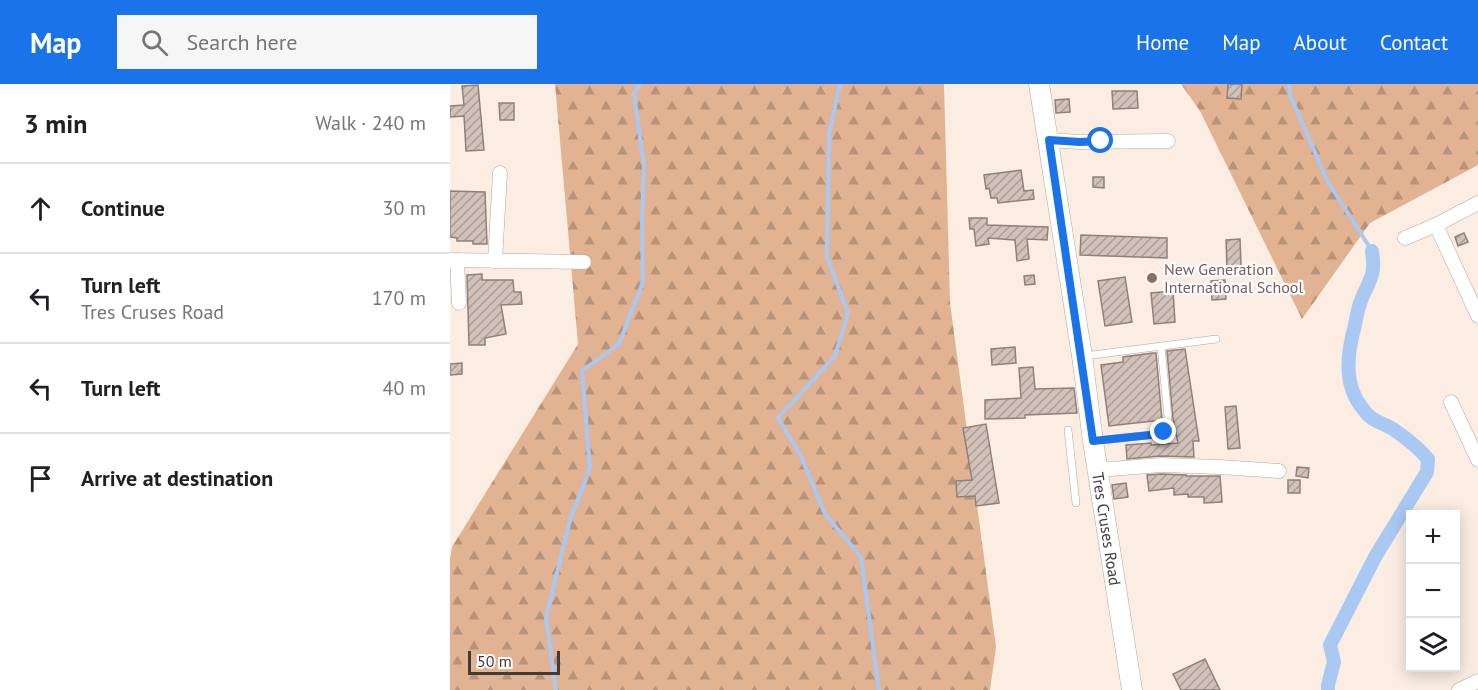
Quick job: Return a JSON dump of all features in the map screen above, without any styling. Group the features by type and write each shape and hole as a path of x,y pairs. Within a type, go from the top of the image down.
{"main road":[{"name":"Tres Cruses Road","path":"1039,84 1132,690"}],"street":[{"path":"1049,140 1168,141"},
{"path":"495,261 500,173"},
{"path":"1405,238 1478,203"},
{"path":"1436,225 1478,316"},
{"path":"459,303 453,260 584,262"},
{"path":"1451,402 1478,460"},
{"path":"1098,470 1161,465 1279,471"},
{"path":"1462,689 1478,681"}],"lane":[{"path":"1082,356 1216,339"},
{"path":"1093,441 1164,432 1168,417 1161,347"},
{"path":"1068,430 1076,503"}],"green space":[{"path":"555,84 944,84 950,303 996,647 990,690 450,690 450,559 452,547 578,344"},
{"path":"1181,84 1478,84 1478,165 1370,223 1302,319 1200,111"}],"building":[{"path":"1228,84 1242,84 1241,99 1227,98"},
{"path":"478,85 484,150 466,151 464,116 450,117 450,106 464,105 462,86"},
{"path":"1112,91 1137,91 1138,108 1113,109"},
{"path":"1069,99 1070,112 1056,113 1055,100"},
{"path":"499,103 514,103 514,120 500,120"},
{"path":"1021,170 1024,191 1033,190 1034,199 998,203 997,198 991,198 989,188 986,189 984,175"},
{"path":"1093,177 1104,177 1104,188 1093,187"},
{"path":"450,191 485,192 487,244 457,241 457,238 450,237"},
{"path":"969,218 987,218 987,225 1048,227 1047,240 1027,239 1029,259 1017,261 1015,240 988,238 989,244 976,246 974,229 970,229"},
{"path":"1464,233 1468,242 1458,246 1455,237"},
{"path":"1081,235 1167,238 1167,258 1080,255"},
{"path":"1240,239 1241,266 1227,267 1226,240"},
{"path":"482,274 482,280 513,280 514,292 521,292 522,304 501,305 506,334 485,338 485,345 469,345 467,275"},
{"path":"1034,275 1035,284 1025,285 1024,276"},
{"path":"1125,277 1132,322 1105,326 1098,281"},
{"path":"1225,280 1226,299 1212,300 1211,281"},
{"path":"1173,291 1175,322 1154,324 1151,293"},
{"path":"1015,347 1016,363 992,365 991,349"},
{"path":"1185,349 1199,441 1193,441 1194,457 1160,456 1127,459 1126,445 1178,443 1173,419 1167,351"},
{"path":"1156,353 1162,420 1109,426 1101,365 1123,362 1123,357"},
{"path":"462,363 462,374 450,375 450,364"},
{"path":"1033,367 1035,389 1074,388 1077,413 985,419 985,400 1021,398 1019,368"},
{"path":"1236,406 1240,448 1228,449 1225,407"},
{"path":"986,424 999,503 976,506 975,496 957,497 956,481 972,480 963,428"},
{"path":"1297,467 1309,468 1308,478 1296,476"},
{"path":"1147,475 1220,476 1222,502 1204,503 1204,497 1188,497 1188,494 1174,495 1174,488 1149,491"},
{"path":"1288,480 1300,480 1300,493 1288,493"},
{"path":"1126,483 1128,497 1114,499 1112,485"},
{"path":"1205,659 1220,690 1181,690 1173,674"}],"waterway":[{"path":"556,690 546,618 570,520 590,468 582,371 619,344 643,282 644,166 634,94 640,84"},
{"path":"840,84 829,134 827,257 848,313 835,356 778,418 801,456 825,514 861,557 879,690"},
{"path":"1289,84 1290,95 1328,182 1372,251"},
{"path":"1328,690 1334,662 1330,645 1375,557 1427,472 1428,459 1403,436 1367,414 1352,390 1348,369 1350,347 1360,303 1371,278 1372,251"}],"place":[{"name":"New Generation International School","path":"1152,278"}],"route":[{"path":"1101,141 1049,140 1093,441 1164,432"}]}
